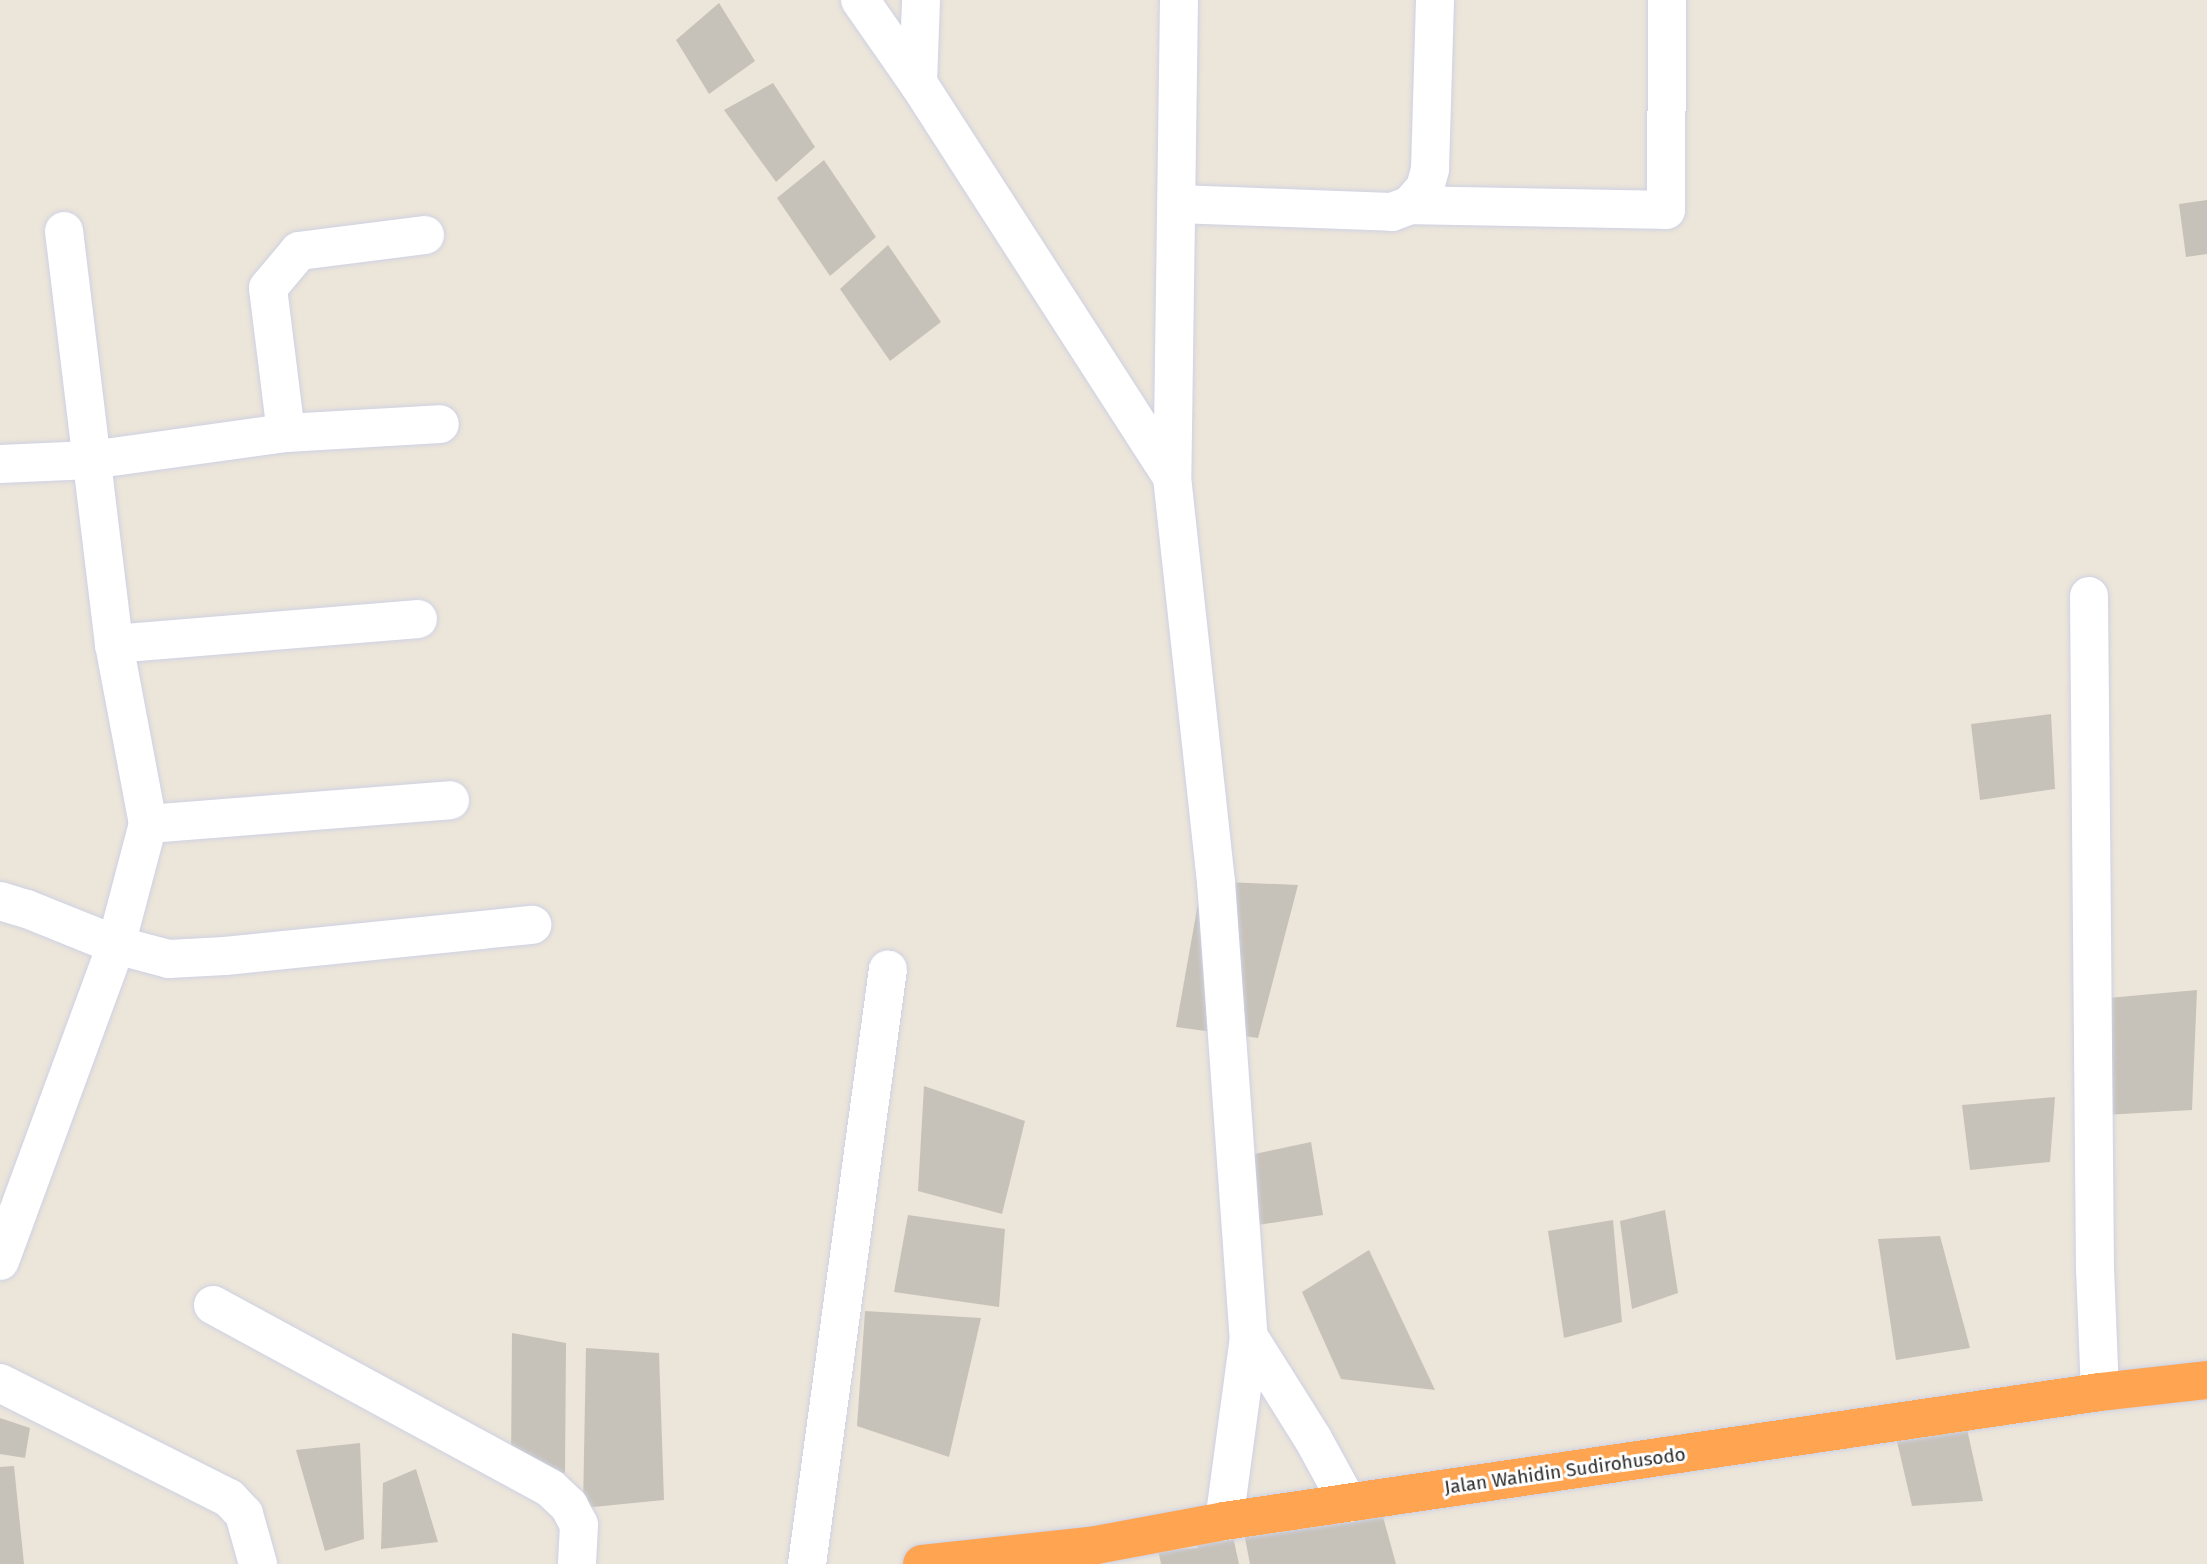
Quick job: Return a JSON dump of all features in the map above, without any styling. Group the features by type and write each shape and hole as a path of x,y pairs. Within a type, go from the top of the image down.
{"highway":[{"name":"Jalan Wahidin Sudirohusodo","path":"922,1564 1096,1545 1224,1521 2100,1392 2207,1380"}],"street":[{"path":"860,0 918,83 1172,477"},
{"path":"918,83 921,0"},
{"path":"1179,0 1172,477 1216,882 1249,1337 1224,1521"},
{"path":"1410,205 1425,188 1430,169 1435,0"},
{"path":"1177,204 1392,212 1410,205 1666,210 1667,0"},
{"path":"0,1261 116,945 148,824 114,643 64,231"},
{"path":"286,433 268,288 299,251 425,235"},
{"path":"0,464 91,460 286,433 440,424"},
{"path":"2089,596 2095,1268 2100,1392"},
{"path":"114,643 418,619"},
{"path":"148,824 450,800"},
{"path":"0,901 116,945 169,959 225,956 532,925"},
{"path":"807,1564 888,969"},
{"path":"214,1305 550,1488 569,1506 579,1525 577,1564"},
{"path":"1249,1337 1313,1439 1348,1503"},
{"path":"0,1384 229,1498 244,1514 258,1564"}],"building":[{"path":"719,3 755,61 709,94 676,40"},
{"path":"773,83 815,147 776,182 724,110"},
{"path":"824,160 876,237 830,276 777,198"},
{"path":"2207,200 2207,254 2186,257 2179,204"},
{"path":"888,245 941,322 890,361 840,289"},
{"path":"2051,714 2055,789 1980,800 1971,724"},
{"path":"1202,881 1298,885 1258,1038 1176,1027"},
{"path":"2197,990 2192,1110 2105,1115 2097,999"},
{"path":"924,1086 1025,1121 1002,1214 918,1191"},
{"path":"2055,1097 2050,1162 1970,1170 1962,1105"},
{"path":"1311,1142 1323,1215 1245,1227 1241,1157"},
{"path":"1665,1210 1678,1293 1632,1309 1620,1221"},
{"path":"908,1215 1005,1229 999,1307 894,1292"},
{"path":"1613,1220 1622,1322 1564,1338 1548,1231"},
{"path":"1940,1236 1970,1348 1896,1360 1878,1239"},
{"path":"1369,1250 1435,1390 1341,1379 1302,1292"},
{"path":"865,1311 981,1318 949,1457 857,1426"},
{"path":"512,1333 566,1343 565,1473 511,1465"},
{"path":"586,1348 659,1353 664,1500 583,1508"},
{"path":"0,1418 30,1428 25,1458 0,1454"},
{"path":"1965,1420 1983,1501 1912,1506 1895,1433"},
{"path":"360,1443 364,1539 325,1551 296,1450"},
{"path":"14,1466 24,1564 0,1564 0,1467"},
{"path":"416,1469 438,1542 381,1549 383,1483"},
{"path":"1380,1506 1396,1564 1250,1564 1243,1528"},
{"path":"1230,1523 1239,1564 1161,1564 1158,1550 1198,1548 1193,1530"}]}
